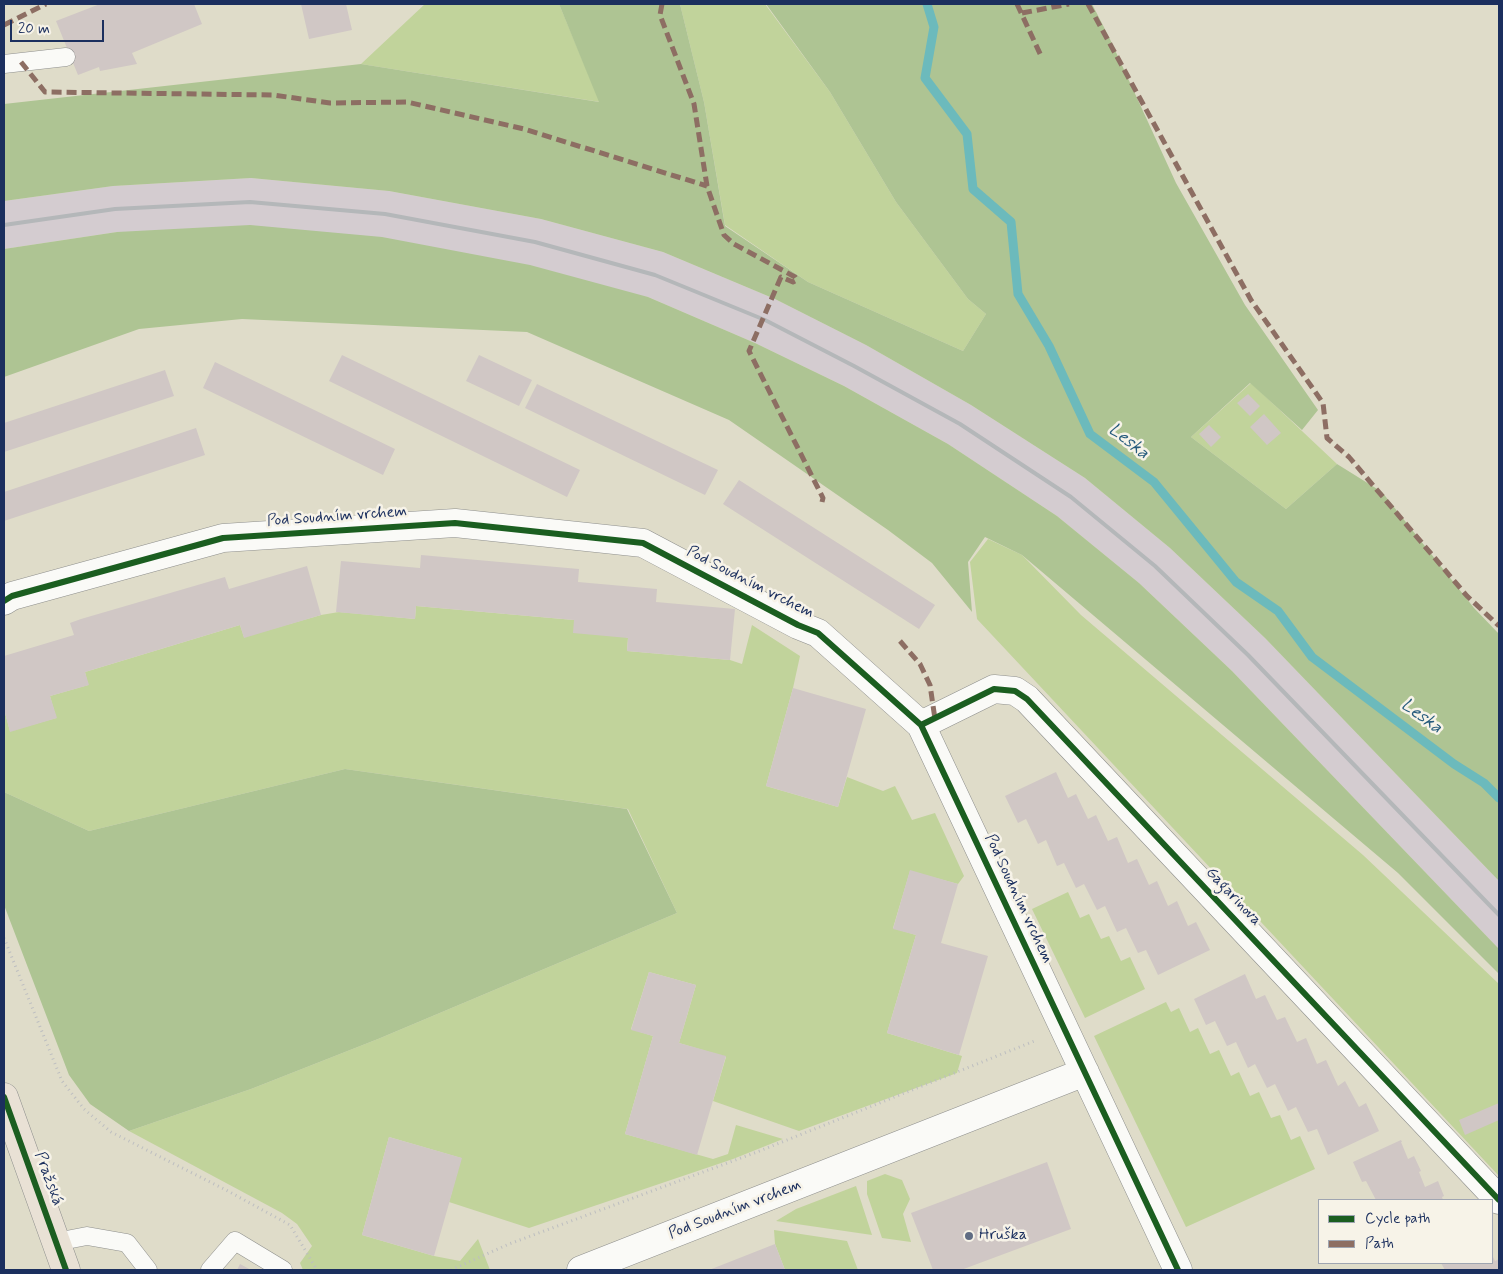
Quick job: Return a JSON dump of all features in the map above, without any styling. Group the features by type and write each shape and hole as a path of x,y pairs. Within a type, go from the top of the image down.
{"main road":[{"name":"Pražská","path":"4,1097 66,1270"}],"street":[{"name":"Pod Soudním vrchem","path":"4,601 12,596 223,538 455,523 643,544 798,625 818,633 921,725 1178,1270"},
{"name":"Gagarinova","path":"921,725 994,689 1015,692 1027,699 1499,1200"},
{"name":"Pod Soudním vrchem","path":"581,1270 1084,1072"}],"lane":[{"path":"4,64 66,57"},
{"path":"56,1242 87,1236 127,1243 148,1270"},
{"path":"210,1270 235,1241 283,1270"}],"path":[{"path":"4,938 62,1081 84,1109 111,1132 226,1190 290,1225 317,1270"},
{"path":"451,1270 509,1244 757,1152 1037,1040"}],"shaded area":[{"path":"251,178 389,191 541,219 663,252 775,299 866,345 971,405 1085,478 1170,548 1265,638 1499,881 1499,949 1232,671 1139,583 1057,516 948,444 844,386 755,343 648,297 117,232 4,249 4,201 113,186"}],"green space":[{"path":"425,4 559,4 600,102 361,64"},
{"path":"559,4 680,4 704,102 725,226 808,282 963,351 986,314 968,299 896,202 830,92 766,4 1092,4 1176,183 1245,305 1318,410 1302,430 1250,383 1191,437 1286,509 1337,464 1382,492 1474,608 1499,634 1499,881 1265,638 1170,548 1085,478 971,405 866,345 775,299 663,252 541,219 389,191 251,178 113,186 4,201 4,104 361,64 599,102"},
{"path":"680,4 765,4 830,92 896,202 968,299 986,314 963,351 808,282 725,225 704,102"},
{"path":"250,225 382,237 530,265 648,297 755,343 844,386 948,444 1057,516 1139,583 1232,671 1499,949 1499,974 1398,873 1022,555 985,537 968,562 972,612 932,563 888,530 729,420 527,332 242,319 139,329 4,377 4,249 117,232"},
{"path":"1251,383 1337,464 1286,509 1191,437"},
{"path":"988,539 1022,555 1081,615 1363,855 1499,984 1499,1176 977,619 970,562"},
{"path":"416,606 574,620 628,638 627,651 730,660 742,664 752,625 800,656 766,786 838,807 847,777 883,791 895,786 912,820 935,813 964,876 958,884 910,871 893,928 916,935 887,1033 962,1056 957,1073 799,1131 713,1101 726,1057 679,1043 696,985 649,972 631,1029 653,1036 625,1134 713,1159 728,1154 736,1125 783,1139 733,1159 529,1228 449,1202 461,1158 389,1137 362,1235 434,1256 460,1261 478,1239 490,1270 303,1270 300,1263 312,1246 297,1224 282,1213 129,1131 251,1089 378,1039 677,913 628,809 345,769 89,831 4,792 4,709 10,731 56,718 50,696 88,685 85,672 240,625 244,637 321,615 339,612 415,619"},
{"path":"345,769 627,809 677,913 378,1039 251,1089 129,1131 90,1104 69,1075 4,905 4,792 89,831"},
{"path":"1068,892 1080,918 1089,914 1101,939 1109,936 1121,961 1130,957 1145,989 1085,1018 1032,909"},
{"path":"1166,1002 1171,1012 1179,1008 1190,1032 1198,1028 1210,1054 1219,1050 1231,1076 1239,1072 1250,1096 1259,1092 1271,1118 1280,1115 1291,1140 1300,1136 1315,1169 1186,1227 1094,1036"},
{"path":"885,1174 902,1180 910,1199 903,1214 911,1242 882,1238 867,1194 867,1181"},
{"path":"856,1186 872,1235 776,1221 796,1209"},
{"path":"774,1230 847,1241 858,1270 785,1270 775,1244"}],"building":[{"path":"100,4 194,4 202,24 132,53 137,64 100,71 99,67 78,75 56,21"},
{"path":"301,4 346,4 352,30 309,39"},
{"path":"342,355 580,470 567,497 329,381"},
{"path":"479,355 532,380 519,406 466,381"},
{"path":"215,362 395,449 383,475 203,388"},
{"path":"165,370 174,396 4,452 4,423"},
{"path":"537,384 718,470 705,495 525,408"},
{"path":"1248,394 1260,406 1250,416 1237,403"},
{"path":"1264,414 1281,433 1267,445 1250,427"},
{"path":"1209,425 1221,437 1211,447 1199,434"},
{"path":"196,428 205,455 4,521 4,492"},
{"path":"739,480 935,605 919,629 723,504"},
{"path":"421,555 579,569 578,582 657,589 656,602 735,609 730,660 627,651 628,638 573,633 574,620 416,606 415,619 336,612 341,561 420,568"},
{"path":"307,566 321,615 244,638 240,625 85,672 89,685 50,696 57,718 10,732 4,709 4,656 74,635 70,623 81,619 225,577 229,589"},
{"path":"793,688 866,709 838,807 766,786"},
{"path":"1056,772 1068,798 1076,794 1088,819 1096,815 1108,841 1117,837 1128,863 1137,859 1149,885 1157,881 1168,906 1177,901 1188,926 1196,922 1210,950 1158,975 1146,950 1138,953 1126,928 1117,932 1105,906 1097,910 1084,884 1076,888 1064,863 1057,866 1046,840 1038,844 1026,819 1018,823 1005,796"},
{"path":"910,870 958,884 941,943 988,956 959,1055 887,1033 916,935 893,929"},
{"path":"649,972 696,985 679,1043 726,1056 697,1155 625,1134 653,1036 631,1030"},
{"path":"1245,974 1256,999 1265,995 1277,1020 1285,1017 1297,1042 1306,1038 1317,1064 1326,1060 1338,1086 1345,1081 1359,1107 1366,1103 1379,1131 1328,1155 1317,1129 1308,1132 1296,1107 1288,1111 1275,1084 1267,1088 1255,1064 1248,1068 1236,1042 1227,1046 1215,1021 1206,1025 1194,999"},
{"path":"1499,1103 1499,1120 1465,1135 1459,1120"},
{"path":"389,1137 462,1158 434,1256 362,1235"},
{"path":"1401,1140 1408,1159 1414,1156 1421,1171 1419,1172 1425,1187 1438,1181 1444,1196 1443,1199 1375,1199 1366,1181 1362,1182 1353,1162"},
{"path":"1047,1162 1071,1229 961,1270 933,1270 911,1213"},
{"path":"775,1244 785,1270 709,1270"},
{"path":"1493,1257 1495,1261 1499,1259 1499,1270 1445,1270 1442,1264 1493,1264"},
{"path":"240,1264 251,1270 237,1270"}],"waterway":[{"name":"Leska","path":"927,4 934,27 925,78 967,134 973,189 1011,222 1018,294 1049,346 1090,434 1154,482 1236,582 1278,611 1312,657 1454,764 1484,783 1499,798"}],"railway":[{"path":"4,225 115,209 250,202 385,214 535,242 655,275 765,320 960,424 1071,497 1155,566 1248,655 1499,915"}],"marked path":[{"path":"4,25 46,4"},
{"path":"662,4 660,15 694,104 707,186 724,235 734,244 795,277 797,280 793,282 781,277 749,351 823,498 822,502"},
{"path":"1017,4 1042,58"},
{"path":"1022,13 1069,4"},
{"path":"1088,4 1251,300 1323,403 1327,438 1349,457 1467,596 1499,626"},
{"path":"21,62 45,92 273,95 330,103 407,102 524,129 707,186"},
{"path":"900,641 920,664 930,685 935,719"}],"cycle path":[{"path":"4,601 12,596 223,538 455,523 643,543 798,625 818,633 921,725 1178,1270"},
{"path":"921,725 994,689 1015,691 1027,699 1499,1200"},
{"path":"4,1097 66,1270"}],"place":[{"name":"Hruška","path":"969,1236"}]}
